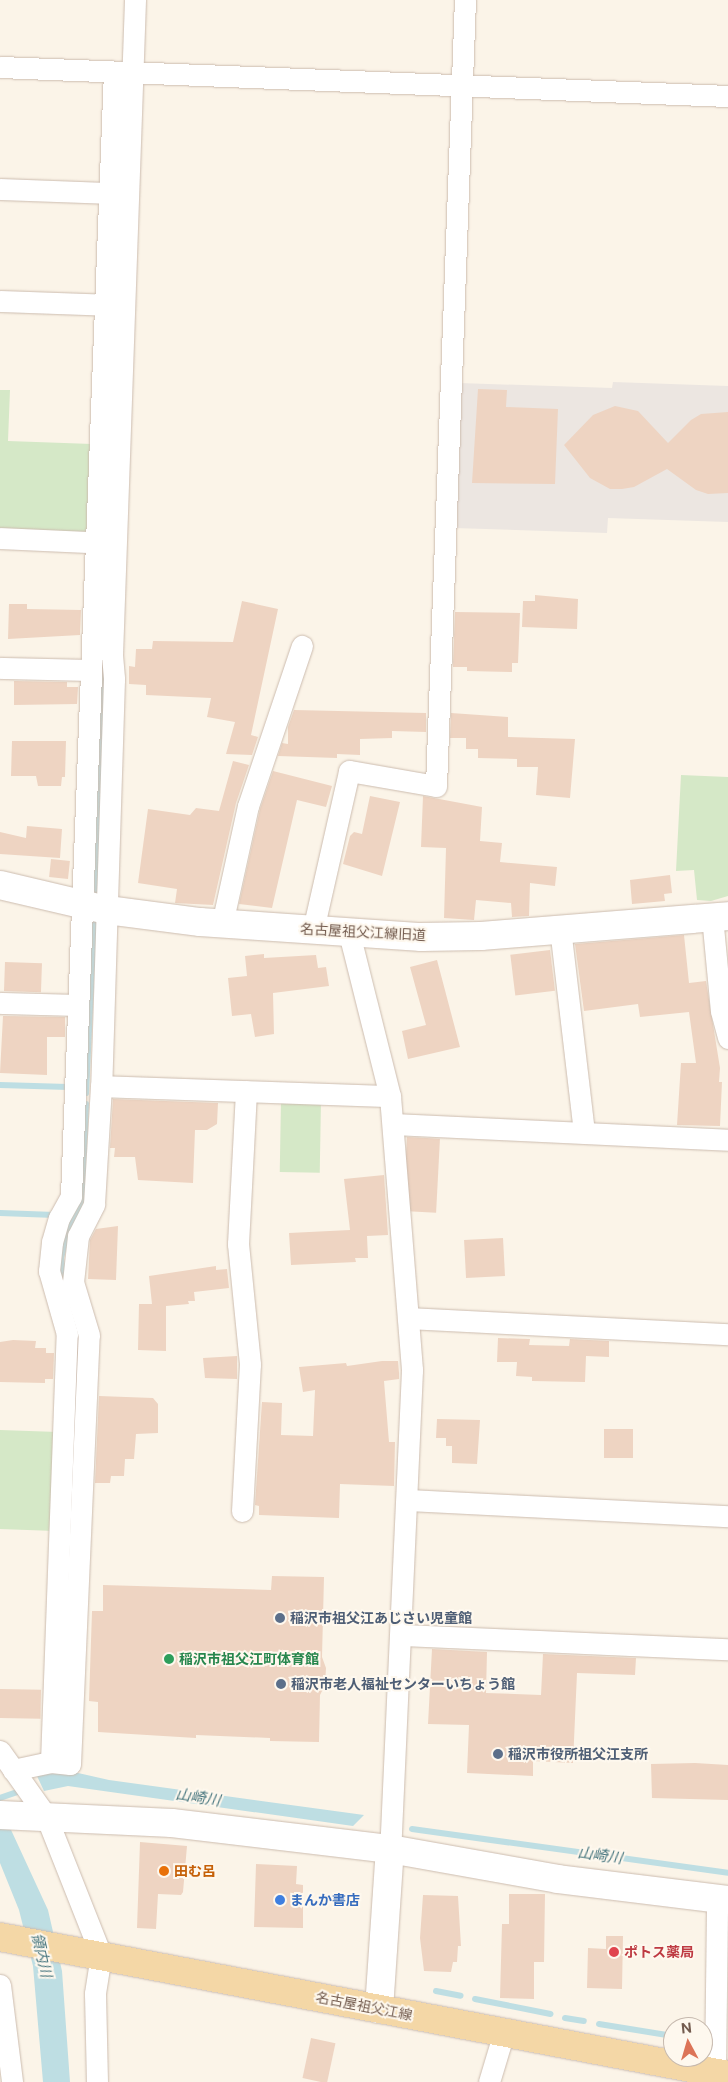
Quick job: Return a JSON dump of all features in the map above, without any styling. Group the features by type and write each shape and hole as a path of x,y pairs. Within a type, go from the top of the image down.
{"main road":[{"name":"名古屋祖父江線","path":"0,1937 504,2032 714,2075"}],"street":[{"path":"51,1762 67,1334 49,1271 52,1242 59,1218 70,1196 95,543 115,305 109,193 135,0"},
{"path":"313,930 350,771 436,786 465,0"},
{"path":"0,67 728,96"},
{"path":"13,1770 51,1762 70,1764 89,1335 73,1282 78,1236 94,1204 101,1086 116,544 115,305 124,72"},
{"path":"0,189 109,193"},
{"path":"0,301 115,305"},
{"path":"0,538 116,544"},
{"path":"222,924 248,806 302,646"},
{"path":"0,668 90,670"},
{"name":"名古屋祖父江線旧道","path":"0,885 107,910 222,924 421,937 720,916"},
{"path":"720,916 721,1011 728,1038"},
{"path":"560,928 584,1133"},
{"path":"350,933 390,1096 412,1370 402,1635 380,2009"},
{"path":"0,1003 77,1005"},
{"path":"101,1086 390,1096"},
{"path":"242,1511 250,1364 238,1244 246,1092"},
{"path":"393,1124 728,1140"},
{"path":"408,1318 728,1334"},
{"path":"408,1500 728,1516"},
{"path":"402,1635 728,1649"},
{"path":"0,1751 40,1816 93,1954 97,2082"},
{"path":"0,1815 172,1823 390,1849 558,1879 722,1900 714,2075"},
{"path":"0,1985 4,2038 12,2082"},
{"path":"489,2082 504,2032"}],"shaded area":[{"path":"613,382 728,386 728,522 608,518 607,533 454,528 459,383 612,388"}],"green space":[{"path":"0,390 10,390 8,441 92,444 89,538 0,534"},
{"path":"681,775 728,777 728,896 711,901 697,900 694,870 676,871"},
{"path":"281,1100 321,1101 320,1173 280,1172"},
{"path":"0,1430 58,1432 55,1531 0,1529"}],"water":[{"path":"56,1768 109,1780 364,1815 353,1826 68,1786 44,1791 37,1776"},
{"name":"領内川","path":"0,1806 48,1910 62,1971 70,2082 43,2082 33,1966 19,1910 0,1863"}],"building":[{"path":"478,389 507,390 506,407 558,409 555,484 472,483"},
{"path":"615,406 638,411 668,443 691,420 701,414 728,412 728,493 708,494 696,490 667,469 634,487 622,489 610,489 590,478 564,445 593,415"},
{"path":"535,595 578,599 577,629 522,627 523,601 535,601"},
{"path":"242,601 278,609 251,735 258,737 252,755 226,754 235,722 207,717 211,698 146,695 146,685 129,684 129,666 135,667 136,649 152,649 153,641 233,642"},
{"path":"9,604 27,604 27,609 81,610 80,635 8,639"},
{"path":"455,612 520,613 518,663 512,663 512,672 467,671 467,667 453,667"},
{"path":"14,681 67,682 67,687 78,687 77,704 14,705"},
{"path":"294,710 426,713 426,732 392,731 392,738 360,739 360,755 337,754 337,758 278,756 282,743 288,744 288,727"},
{"path":"451,713 508,717 508,737 575,739 570,798 536,795 538,767 517,767 517,759 478,758 478,749 466,749 466,738 450,738"},
{"path":"12,741 66,741 65,777 62,777 61,786 38,786 36,776 11,776"},
{"path":"233,761 249,765 236,803 213,905 175,903 177,889 138,883 148,809 190,815 196,808 219,811"},
{"path":"273,771 332,786 326,807 297,800 272,908 239,904 260,809"},
{"path":"370,796 400,802 382,876 343,864 350,836 354,832 362,834"},
{"path":"423,796 482,807 480,841 502,843 500,862 557,867 555,886 530,883 529,916 512,917 511,903 476,900 474,920 444,918 446,848 421,847"},
{"path":"27,826 62,829 60,858 0,854 0,832 26,838"},
{"path":"51,859 70,861 68,879 49,877"},
{"path":"670,875 672,893 664,894 665,901 632,904 630,880"},
{"path":"684,935 689,983 706,981 720,1068 719,1082 722,1082 720,1126 677,1125 681,1063 696,1063 689,1012 640,1017 638,1004 584,1011 575,944"},
{"path":"550,950 555,991 515,996 510,955"},
{"path":"264,954 264,958 316,955 318,968 326,967 329,986 273,993 274,1034 255,1037 251,1014 232,1016 228,978 247,976 245,956"},
{"path":"437,960 460,1047 408,1059 402,1031 426,1025 410,967"},
{"path":"5,962 42,963 41,992 4,991"},
{"path":"3,1016 65,1017 65,1037 47,1037 47,1075 0,1073"},
{"path":"113,1099 218,1103 217,1124 207,1130 195,1130 193,1183 138,1180 135,1157 114,1157 115,1148 110,1148"},
{"path":"407,1137 440,1139 436,1213 403,1211"},
{"path":"384,1175 388,1235 367,1236 368,1258 355,1258 356,1262 291,1265 289,1233 350,1230 344,1179"},
{"path":"118,1226 116,1280 88,1279 90,1240 96,1229"},
{"path":"503,1238 505,1276 466,1278 464,1240"},
{"path":"216,1266 216,1270 227,1269 229,1288 194,1292 195,1301 188,1301 189,1304 166,1306 166,1351 138,1350 139,1304 152,1304 149,1276"},
{"path":"498,1338 530,1339 529,1345 569,1346 570,1339 609,1341 609,1357 586,1356 585,1382 532,1381 532,1377 516,1376 517,1362 497,1362"},
{"path":"13,1340 36,1341 35,1348 46,1348 46,1353 54,1353 53,1379 45,1379 45,1383 0,1382 0,1342"},
{"path":"237,1356 237,1379 205,1378 203,1358"},
{"path":"382,1361 398,1361 399,1379 384,1381 389,1442 395,1442 394,1486 340,1484 339,1518 259,1515 259,1506 255,1505 262,1402 282,1403 281,1435 313,1436 315,1390 303,1392 299,1367 346,1363 347,1366"},
{"path":"99,1396 153,1398 158,1404 158,1433 136,1434 134,1459 125,1459 124,1476 111,1476 110,1483 95,1483"},
{"path":"437,1419 480,1420 477,1464 452,1463 452,1446 446,1446 446,1438 436,1438"},
{"path":"604,1429 633,1429 633,1458 604,1458"},
{"path":"272,1576 324,1577 322,1657 326,1668 325,1685 320,1695 319,1742 270,1741 270,1738 196,1735 196,1738 98,1732 98,1702 89,1701 92,1611 103,1611 103,1585 271,1590"},
{"path":"432,1649 487,1652 486,1693 541,1695 543,1654 636,1658 635,1675 577,1673 573,1763 533,1761 533,1776 467,1773 469,1725 428,1724"},
{"path":"0,1689 41,1690 40,1719 0,1718"},
{"path":"695,1763 728,1765 728,1800 652,1798 651,1764"},
{"path":"140,1842 187,1846 183,1892 181,1895 158,1894 156,1929 137,1928"},
{"path":"256,1864 297,1866 296,1884 303,1885 303,1928 254,1927"},
{"path":"509,1894 545,1894 544,1962 534,1962 534,1999 500,1998 502,1924 509,1924"},
{"path":"423,1895 458,1896 461,1946 458,1946 457,1962 453,1962 451,1972 424,1971 420,1938"},
{"path":"606,1936 623,1936 622,1989 587,1988 588,1948 606,1949"},
{"path":"311,2038 335,2043 327,2082 302,2078"}],"waterway":[{"path":"95,892 103,665"},
{"path":"86,1093 94,922"},
{"path":"0,1085 68,1087"},
{"path":"64,1286 61,1258 69,1228 82,1199 86,1104"},
{"path":"0,1213 55,1215"},
{"name":"山崎川","path":"0,1798 20,1791"},
{"name":"山崎川","path":"412,1829 728,1873"},
{"path":"436,1991 461,1996"},
{"path":"475,1999 551,2014"},
{"path":"565,2018 584,2021"},
{"path":"599,2024 663,2034"}],"place":[{"name":"稲沢市祖父江あじさい児童館","path":"280,1618"},
{"name":"稲沢市祖父江町体育館","path":"169,1659"},
{"name":"稲沢市老人福祉センターいちょう館","path":"281,1684"},
{"name":"稲沢市役所祖父江支所","path":"498,1754"},
{"name":"田む呂","path":"164,1871"},
{"name":"まんか書店","path":"280,1900"},
{"name":"ポトス薬局","path":"614,1952"}]}
